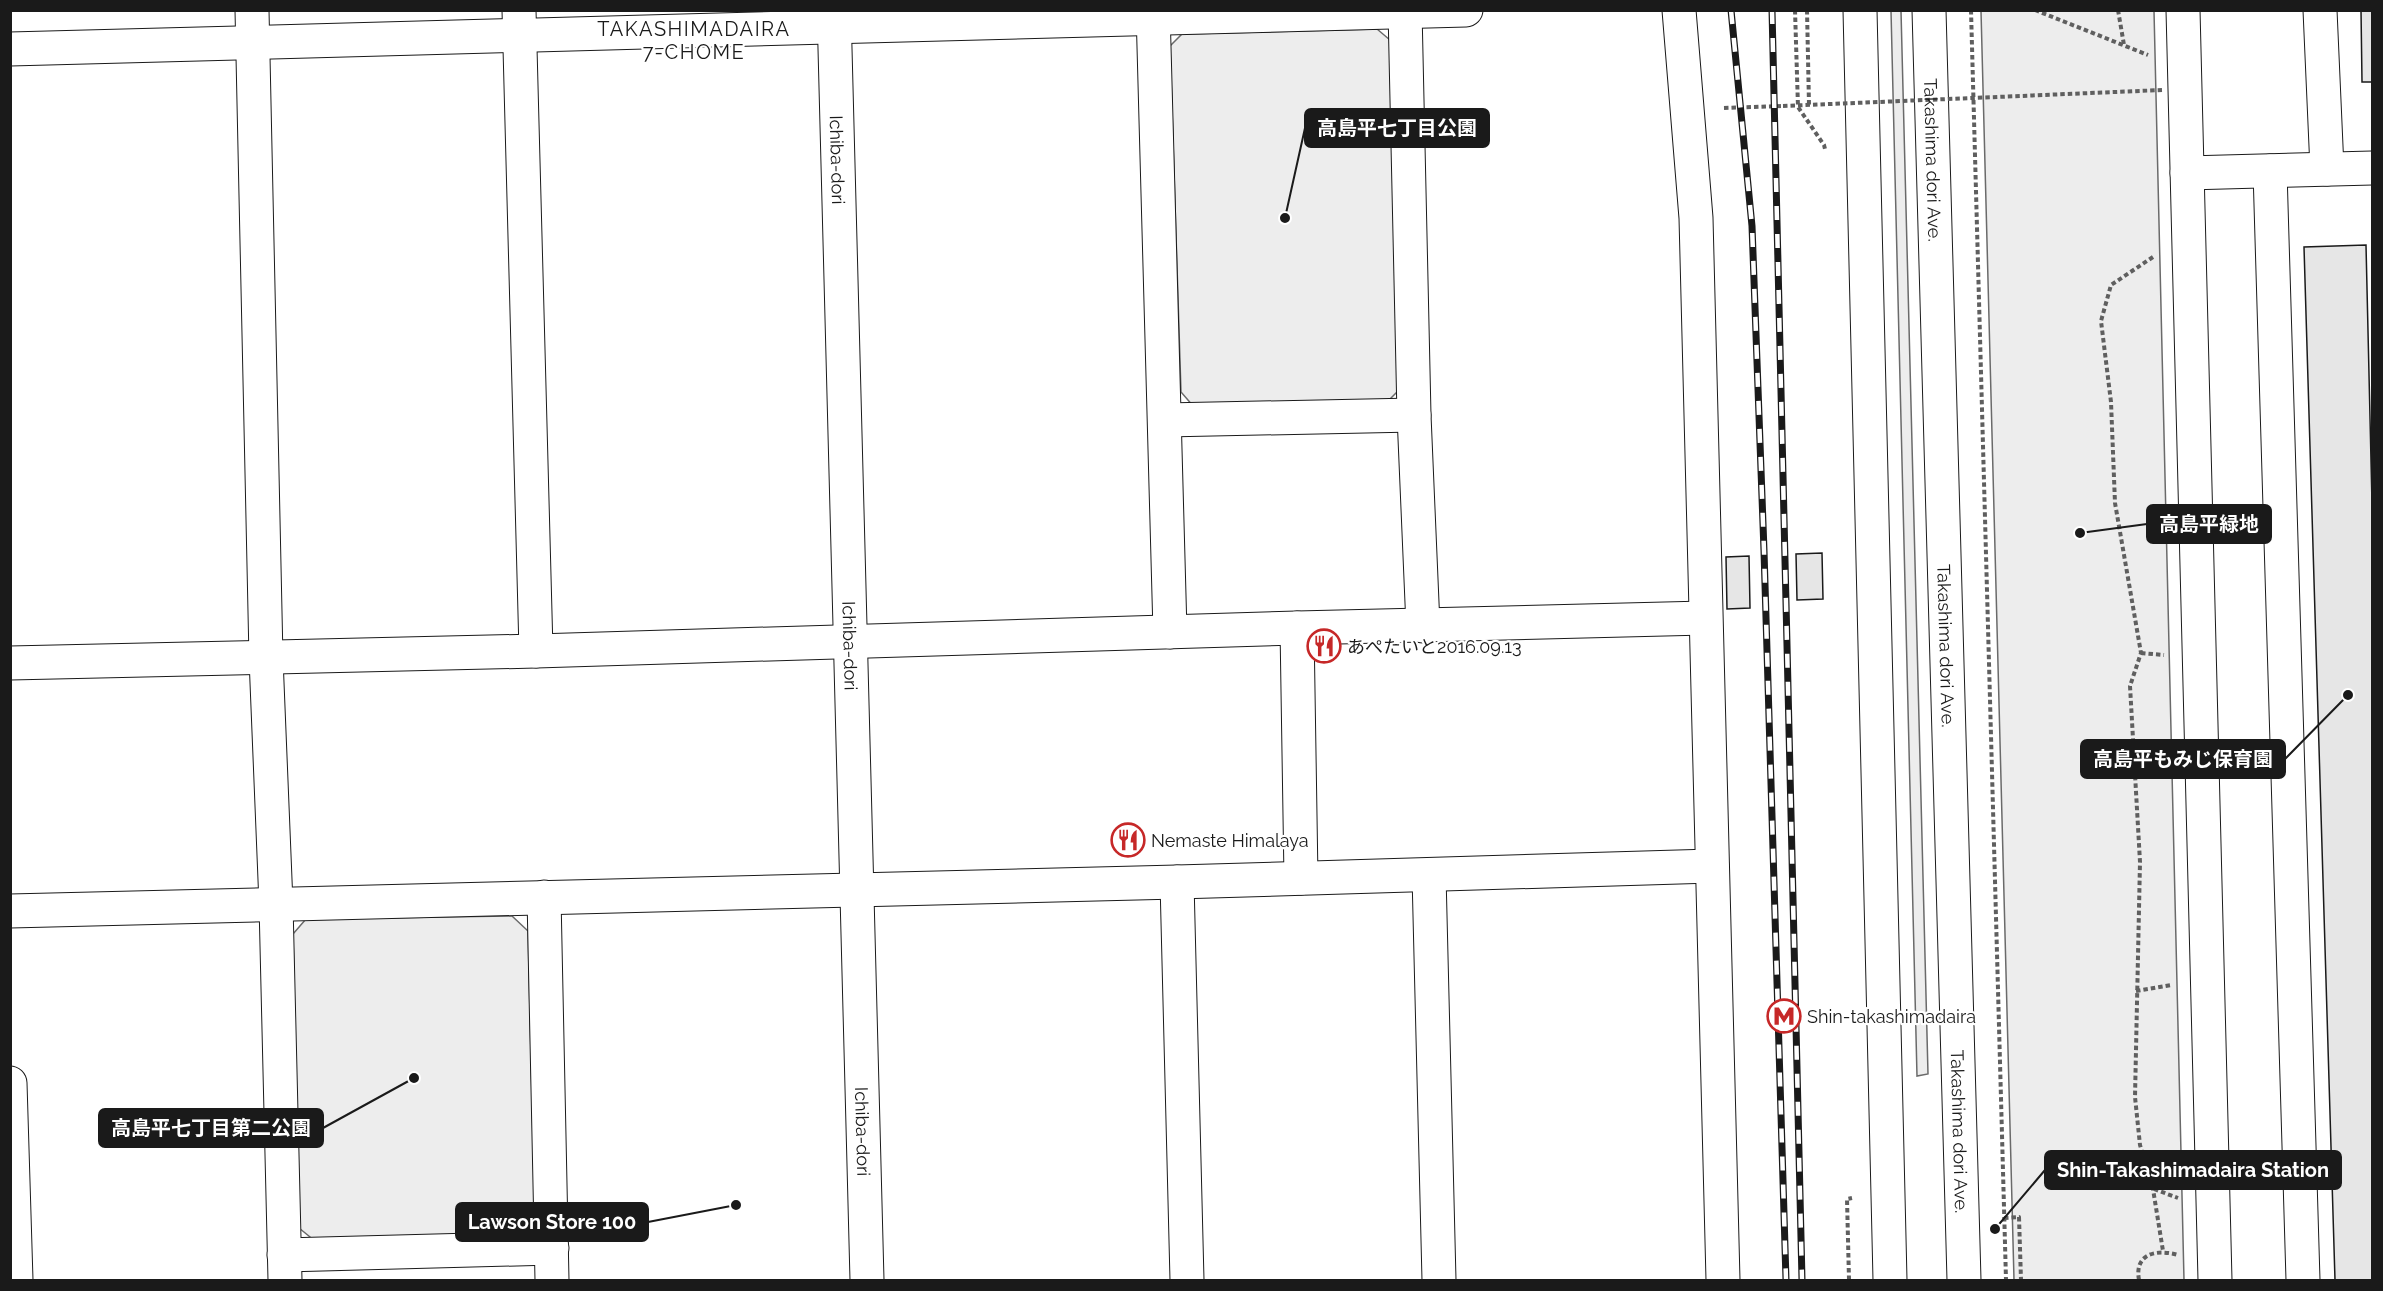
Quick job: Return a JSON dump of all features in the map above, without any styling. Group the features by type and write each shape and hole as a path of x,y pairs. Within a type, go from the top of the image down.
{"street":[{"path":"10,49 253,26 1466,10"},
{"path":"1679,10 1696,218 1704,618 1723,1281"},
{"path":"1860,10 1890,1281"},
{"name":"Takashima dori Ave.","path":"1929,10 1964,1281"},
{"path":"2183,10 2215,1281"},
{"path":"2320,10 2327,169"},
{"path":"1406,11 1414,415 1423,626"},
{"path":"1153,15 1170,632"},
{"name":"Ichiba-dori","path":"835,19 867,1281"},
{"path":"520,23 536,651"},
{"path":"253,26 266,658 276,904 285,1268 552,1248"},
{"path":"2187,173 2373,168"},
{"path":"2270,171 2303,1281"},
{"path":"1165,420 1414,415"},
{"path":"10,663 536,651 1704,618"},
{"path":"1297,628 1301,878"},
{"path":"10,912 1712,866"},
{"path":"1429,874 1439,1281"},
{"path":"1177,882 1187,1281"},
{"path":"544,897 552,1281"},
{"path":"10,1083 16,1281"}],"path":[{"path":"1795,10 1798,107 1824,145 1825,157"},
{"path":"1808,10 1809,105"},
{"path":"1971,10 2006,1281"},
{"path":"2035,10 2155,58 2184,61"},
{"path":"2118,10 2125,46"},
{"path":"1718,109 2162,90"},
{"path":"2163,1251 2153,1189 2140,1145 2134,1097 2140,862 2130,686 2141,653 2115,503 2111,402 2101,321 2111,285 2160,252 2189,237"},
{"path":"1853,1186 1854,1208"},
{"path":"1849,1281 1847,1199 1853,1198"},
{"path":"2004,1218 2019,1217 2021,1281"},
{"path":"2139,1281 2139,1268 2142,1261 2155,1252 2163,1251 2179,1255 2179,1263"}],"shaded area":[{"path":"1891,11 1901,11 1928,1074 1917,1076"},
{"path":"1981,11 2154,11 2184,1280 2014,1280"},
{"path":"1377,29 1390,40 1399,390 1386,403 1194,407 1181,392 1170,46 1182,34"},
{"path":"512,916 528,931 535,1222 519,1236 315,1241 299,1228 293,934 306,919"}],"building":[{"path":"2361,10 2372,10 2372,82 2362,82"},
{"path":"2366,245 2372,503 2372,1280 2335,1280 2304,247"},
{"path":"1822,553 1823,599 1797,600 1796,554"},
{"path":"1749,556 1750,608 1727,609 1726,557"}],"railway":[{"path":"1731,10 1752,226 1786,1280"},
{"path":"1772,10 1802,1280"}],"place":[{"name":"高島平七丁目公園","path":"1285,218"},
{"name":"高島平緑地","path":"2080,533"},
{"name":"あぺたいと2016.09.13","path":"1324,646"},
{"name":"高島平もみじ保育園","path":"2348,695"},
{"name":"Nemaste Himalaya","path":"1128,840"},
{"name":"Shin-takashimadaira","path":"1784,1016"},
{"name":"高島平七丁目第二公園","path":"414,1078"},
{"name":"Lawson Store 100","path":"736,1205"},
{"name":"Shin-Takashimadaira Station","path":"1995,1229"}],"district":[{"name":"TAKASHIMADAIRA 7-CHOME","path":"694,40"}]}
